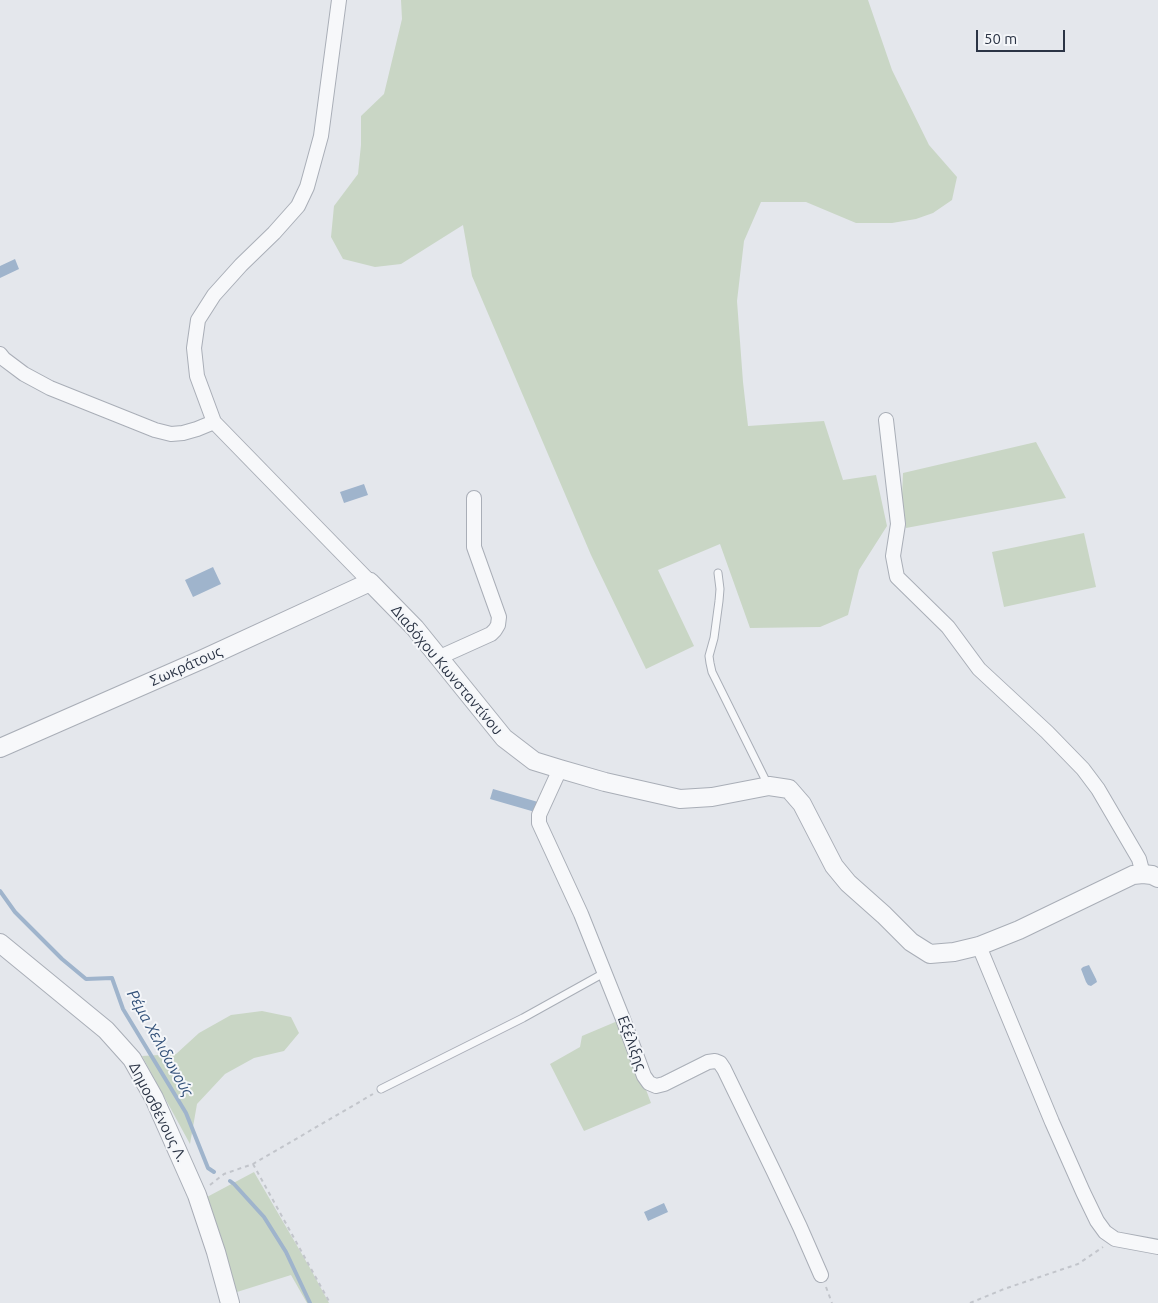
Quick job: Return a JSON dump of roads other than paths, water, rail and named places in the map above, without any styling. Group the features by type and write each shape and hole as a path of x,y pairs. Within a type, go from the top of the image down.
{"street":[{"path":"339,0 321,136 307,186 298,206 214,295 198,320 194,348 197,376 214,422 370,582"},
{"path":"0,354 24,374 50,388 155,430 171,434 183,433 214,422"},
{"path":"886,420 898,524 893,556 897,576 948,627 979,668 1083,769 1098,789 1150,876"},
{"path":"440,657 491,634 498,625 499,617 474,547 474,498"},
{"name":"Διαδόχου Κωνσταντίνου","path":"370,582 415,628 440,657 504,738 534,760 605,782 680,798 712,798 769,786 789,789 802,804 834,866 848,884 884,915 911,942 930,954 954,952 979,946 1019,930 1133,875 1150,876"},
{"name":"Σωκράτους","path":"0,748 203,659 370,582"},
{"name":"Εξέλιξης","path":"560,769 539,815 539,823 581,914 644,1076 649,1083 656,1086 664,1084 708,1062 714,1060 720,1063 800,1227 821,1275"},
{"name":"Δημοσθένους Λ.","path":"0,943 106,1030 132,1059 154,1098 197,1195 216,1252 230,1303"},
{"path":"979,946 1048,1114 1097,1221 1105,1232 1115,1239 1158,1247"}],"lane":[{"path":"718,573 719,602 714,638 709,656 712,672 769,786"},
{"path":"381,1089 523,1018 604,973"}],"water":[{"path":"15,259 19,269 0,278 0,266"},
{"path":"364,484 368,495 344,503 340,492"},
{"path":"213,567 221,584 193,597 185,580"},
{"path":"493,789 538,802 535,812 490,799"},
{"path":"1089,965 1097,982 1091,986 1086,982 1081,969"},
{"path":"664,1203 668,1212 648,1221 644,1212"}],"waterway":[{"name":"Ρέμα Χελιδωνούς","path":"0,891 15,912 62,959 86,979 112,978 123,1009 186,1113 208,1168 214,1172"},
{"name":"Ρέμα Χελιδωνούς","path":"230,1181 264,1217 286,1252 310,1303"}]}
